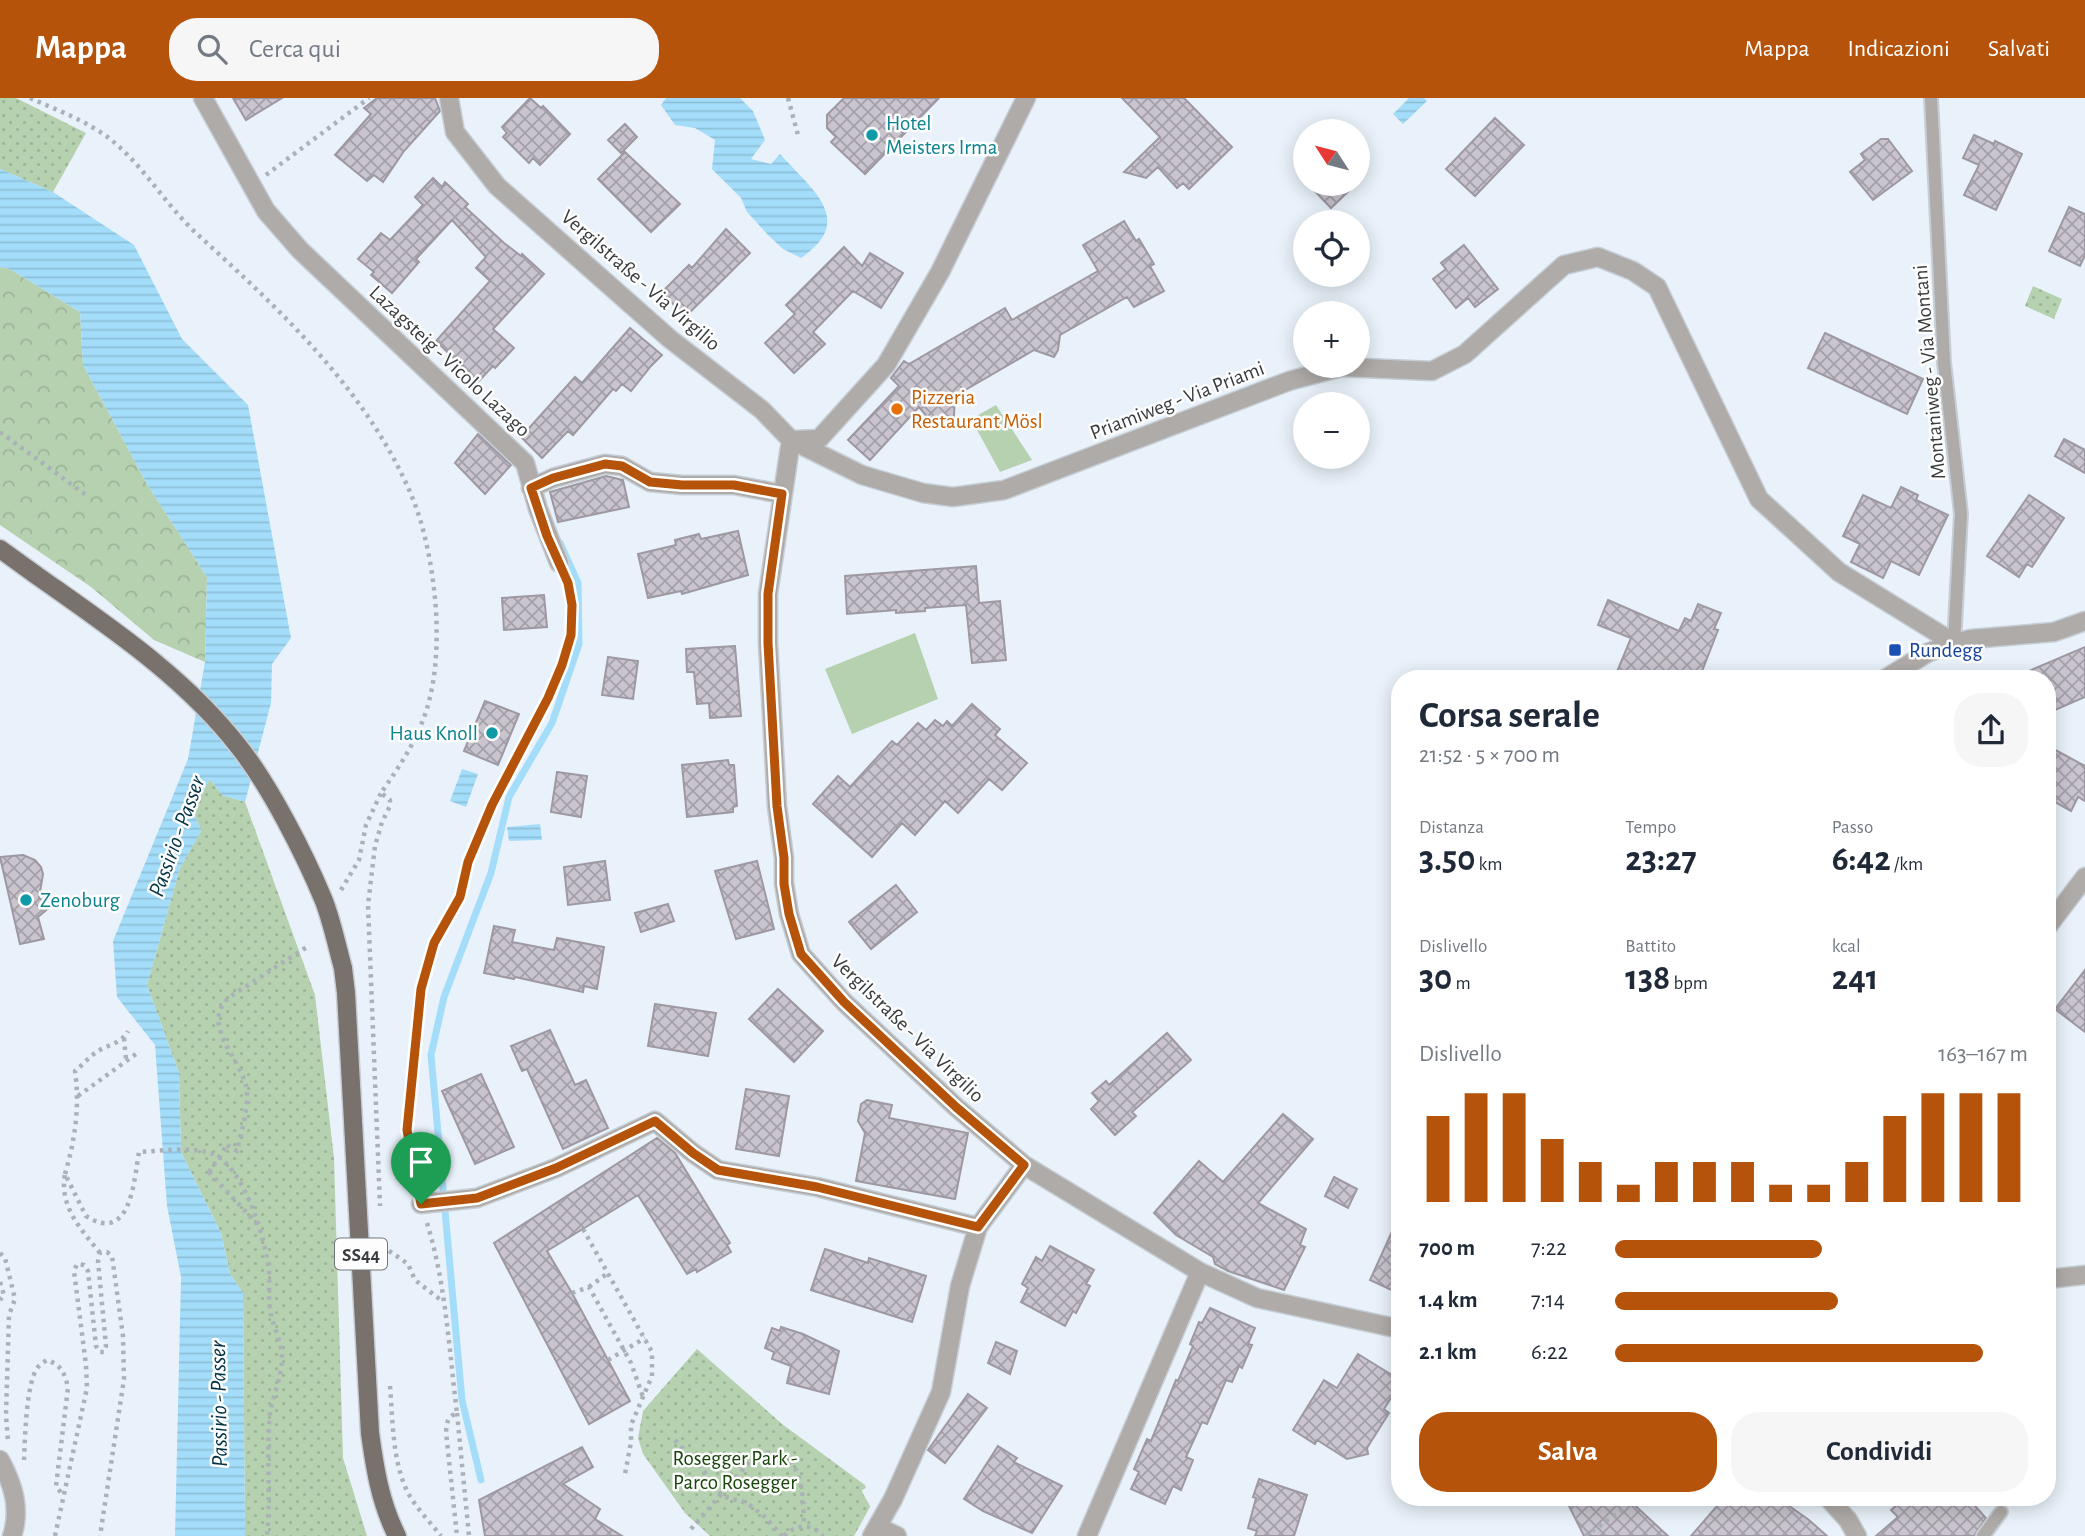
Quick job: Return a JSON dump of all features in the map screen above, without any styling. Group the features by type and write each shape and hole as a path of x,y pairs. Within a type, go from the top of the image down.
{"main road":[{"name":"SS44","path":"0,549 156,663 202,706 240,747 273,800 325,903 343,968 347,1006 370,1433 376,1480 387,1517 397,1536"}],"street":[{"name":"Lazagsteig - Vicolo Lazago","path":"203,98 266,211 314,265 525,463 531,488 559,563"},
{"name":"Vergilstraße - Via Virgilio","path":"449,98 455,132 497,186 670,339 762,410 791,440 768,594 768,643 784,884 789,914 801,954 844,1002 956,1107 1024,1165 1200,1272 1257,1298 1391,1326"},
{"path":"791,440 819,439 886,365 940,272 1026,98"},
{"name":"Priamiweg - Via Priami","path":"791,440 862,475 923,493 953,497 1004,490 1289,381 1342,367 1432,371 1465,354 1564,265 1598,257 1633,271 1657,287 1759,499 1839,572 1954,643"},
{"path":"531,488 553,478 605,464 622,466 650,482 734,485 782,494"},
{"path":"1900,670 1927,653 1954,643 1971,639 2054,632 2085,621"},
{"path":"2056,915 2085,877"},
{"path":"421,1204 477,1198 556,1168 655,1121 718,1170 817,1187 978,1227"},
{"path":"897,1536 875,1532 941,1392 960,1286 978,1227 1024,1165"},
{"path":"1087,1536 1200,1272"},
{"path":"2056,1278 2085,1275"},
{"path":"8,1454 16,1503 12,1536"},
{"path":"1835,1506 1857,1536"}],"lane":[{"name":"Montaniweg - Via Montani","path":"1931,98 1944,362 1961,514 1954,643"},
{"path":"1983,1536 2001,1511"}],"path":[{"path":"30,98 82,121 110,139 132,159 190,227 294,325 334,371 361,409 411,492 424,534 434,582 436,666 422,724 407,756 381,793 366,825 359,860 341,890"},
{"path":"258,180 369,98"},
{"path":"788,98 798,135"},
{"path":"0,432 86,495"},
{"path":"469,1536 443,1301 434,1247 421,1204 407,1130 421,989 434,943 460,897 468,862 492,805 548,698 571,635 572,605 568,583 559,563"},
{"path":"381,793 390,800 390,806 375,846 368,905 381,1219"},
{"path":"260,1228 209,1172 227,1145 237,1151 246,1112 246,1087 224,1040 217,1013 229,998 310,945"},
{"path":"100,1253 71,1214 62,1188 73,1145 78,1096 75,1071 95,1053 124,1038 128,1031"},
{"path":"124,1038 126,1061"},
{"path":"78,1096 136,1054"},
{"path":"65,1174 86,1216 101,1223 109,1223 126,1211 139,1152 212,1153 225,1161 243,1187 260,1228 269,1269 271,1314 282,1354 281,1373 270,1415 270,1505 267,1536"},
{"path":"583,1229 652,1352 652,1376 631,1425 631,1443 625,1474"},
{"path":"382,1258 382,1245 408,1264 415,1280 443,1301"},
{"path":"100,1253 107,1252 112,1256 123,1336 124,1379 100,1536"},
{"path":"0,1253 5,1258 15,1299 9,1315 6,1415 8,1454 24,1464 27,1413 37,1367 47,1360 57,1363 65,1374 68,1388 56,1486 63,1495"},
{"path":"55,1536 87,1388 75,1271 77,1264 84,1265 88,1271 96,1346 100,1352 104,1352 106,1346 98,1261 100,1253"},
{"path":"572,1293 589,1287 608,1273"},
{"path":"0,1282 4,1295 0,1300"},
{"path":"589,1287 624,1350 644,1398"},
{"path":"608,1360 645,1338"},
{"path":"390,1382 395,1447 400,1470 416,1506 441,1536"},
{"path":"457,1413 451,1415 447,1421 446,1432 457,1536"},
{"path":"675,1440 703,1470 722,1496 747,1503 783,1536 790,1530 804,1526 818,1530 823,1536"},
{"path":"691,1529 758,1452 779,1454 787,1458 794,1467 803,1496 804,1526"},
{"path":"1585,1536 1628,1506"}],"green space":[{"path":"0,98 16,98 86,133 53,192 0,169"},
{"path":"0,267 10,269 80,312 83,365 147,484 207,577 205,662 154,640 91,587 0,525"},
{"path":"2033,286 2062,299 2054,319 2025,306"},
{"path":"996,405 1032,460 1000,472 971,419"},
{"path":"915,633 938,699 852,734 825,669"},
{"path":"210,779 222,795 245,802 315,995 334,1158 343,1458 367,1536 245,1536 243,1293 230,1274 221,1233 181,1152 179,1073 147,985 180,868 201,831 193,810"},
{"name":"Rosegger Park - Parco Rosegger","path":"697,1349 782,1424 865,1485 866,1488 862,1490 870,1507 854,1536 710,1536 685,1513 643,1454 638,1438 643,1411"}],"water":[{"path":"666,98 740,98 753,111 765,140 751,159 771,164 780,154 815,192 823,205 827,218 826,231 817,244 801,258 783,249 768,235 747,212 741,198 712,169 715,140 695,128 675,125 661,105"},
{"path":"1409,98 1424,98 1427,101 1403,124 1393,114"},
{"name":"Passirio - Passer","path":"0,169 53,192 134,245 182,339 248,405 291,638 272,664 271,703 245,802 222,795 210,779 193,810 201,831 180,868 147,985 179,1073 181,1152 221,1233 230,1274 243,1293 245,1536 175,1536 181,1277 167,1206 155,1045 117,997 113,941 188,759 205,662 207,577 147,484 83,365 80,312 10,269 0,267"},
{"path":"462,769 478,774 466,807 450,801"},
{"path":"540,824 542,840 509,841 507,827"}],"building":[{"path":"233,98 282,98 246,120"},
{"path":"377,98 435,98 440,111 404,151 383,182 374,175 367,181 335,155 371,114 364,108"},
{"path":"530,98 541,108 543,106 570,134 540,165 533,158 529,163 503,137 507,133 502,127"},
{"name":"Hotel Meisters Irma","path":"844,98 939,98 865,174 831,142 836,137 827,128 827,115"},
{"path":"1122,98 1184,98 1232,147 1189,189 1183,183 1177,188 1158,167 1146,178 1124,172 1160,137"},
{"path":"1495,118 1524,145 1475,196 1446,169"},
{"path":"625,124 637,137 621,153 608,140"},
{"path":"1974,135 1994,144 1995,141 2022,154 1996,210 1964,195 1979,165 1963,158"},
{"path":"1881,139 1888,139 1912,171 1873,200 1850,172 1865,160 1861,154"},
{"path":"625,152 680,204 651,232 598,179"},
{"path":"433,178 442,187 445,182 468,204 465,207 504,243 521,256 522,254 544,274 493,329 514,348 478,382 436,341 490,281 476,268 486,257 452,220 416,259 419,262 392,293 371,275 374,272 358,259 381,233 390,240 423,205 415,197"},
{"path":"1320,196 1344,196 1331,208"},
{"path":"2069,207 2085,214 2085,255 2080,266 2049,251"},
{"path":"1124,221 1154,264 1150,266 1164,291 1134,307 1127,297 1060,335 1054,357 1034,350 955,396 954,416 928,418 919,407 870,460 848,440 899,386 891,378 904,361 909,364 1005,308 1012,320 1098,271 1083,245"},
{"path":"726,229 750,253 685,317 662,292 689,265 692,268"},
{"path":"1464,245 1498,289 1475,307 1468,298 1456,308 1433,279 1446,269 1441,263"},
{"path":"844,247 862,266 870,253 903,273 881,308 853,291 813,332 825,344 794,373 765,343 795,314 786,305"},
{"path":"630,328 662,355 631,391 622,384 616,391 613,389 573,435 568,431 542,458 521,437 575,377 582,383"},
{"path":"1825,333 1923,379 1907,414 1808,368"},
{"path":"478,434 511,465 485,494 455,463"},
{"path":"2064,439 2085,450 2085,473 2055,456"},
{"path":"606,476 623,480 629,507 558,522 550,492"},
{"path":"1901,487 1918,495 1916,500 1948,515 1919,575 1891,561 1883,578 1851,562 1860,544 1843,536 1863,495 1891,508"},
{"path":"2029,495 2064,518 2032,567 2027,564 2019,577 1987,556"},
{"path":"738,531 748,575 682,594 681,591 648,598 638,554 676,545 675,540 699,534 701,539"},
{"path":"976,566 979,603 1000,601 1006,660 972,663 966,605 925,608 925,611 896,613 896,610 847,614 845,576"},
{"path":"544,595 547,627 504,630 502,598"},
{"path":"1608,600 1679,631 1685,618 1691,621 1698,604 1721,613 1714,629 1718,630 1702,670 1618,670 1631,638 1598,625"},
{"path":"735,646 741,716 710,718 709,703 697,704 694,672 687,672 686,649"},
{"path":"2085,647 2085,697 2056,710 2056,670 2031,670"},
{"path":"608,657 638,661 633,699 602,695"},
{"name":"Haus Knoll","path":"485,701 519,714 498,765 464,751"},
{"path":"972,704 1000,729 995,735 1027,763 1002,790 989,779 958,813 945,801 915,835 902,823 872,857 813,804 838,776 850,787 892,741 897,745 918,723 926,730 935,720 943,726 947,721 952,726"},
{"path":"2056,750 2085,766 2085,801 2078,797 2071,811 2056,803"},
{"path":"728,760 729,765 734,765 737,806 733,807 733,812 687,817 682,765"},
{"path":"557,772 587,776 581,817 551,812"},
{"name":"Zenoburg","path":"23,855 35,860 41,867 43,874 39,898 51,906 38,917 44,939 20,944 0,857"},
{"path":"605,861 610,900 568,905 564,867"},
{"path":"757,861 774,929 736,939 715,871"},
{"path":"896,885 917,912 871,949 849,922"},
{"path":"668,904 674,921 641,932 635,913"},
{"path":"494,926 515,930 512,942 554,950 557,938 604,947 597,989 584,986 583,992 484,973"},
{"path":"2085,970 2085,1032 2056,1008"},
{"path":"778,989 823,1031 794,1062 749,1019"},
{"path":"655,1004 716,1013 708,1056 648,1046"},
{"path":"550,1030 575,1085 586,1080 608,1128 563,1149 527,1069 522,1071 511,1046"},
{"path":"1167,1033 1191,1060 1132,1112 1136,1116 1115,1135 1091,1109 1099,1101 1092,1093 1106,1081 1109,1085"},
{"path":"481,1074 514,1147 475,1164 442,1091"},
{"path":"746,1089 789,1096 779,1156 736,1149"},
{"path":"867,1100 892,1105 889,1118 968,1133 955,1199 856,1181 865,1133 858,1121 861,1104"},
{"path":"1283,1114 1313,1139 1258,1203 1306,1229 1300,1245 1305,1247 1284,1290 1215,1264 1213,1257 1176,1235 1154,1213 1199,1161 1223,1182"},
{"path":"657,1138 675,1153 730,1243 727,1245 731,1252 697,1272 696,1269 687,1274 638,1195 547,1251 630,1401 589,1424 494,1243"},
{"path":"1334,1177 1357,1189 1348,1208 1325,1196"},
{"path":"1391,1234 1391,1290 1370,1280"},
{"path":"1050,1246 1094,1270 1086,1284 1090,1286 1076,1313 1073,1311 1065,1326 1021,1302 1028,1288 1022,1284 1036,1257 1042,1261"},
{"path":"825,1249 868,1263 869,1258 926,1276 912,1322 811,1290"},
{"path":"1210,1308 1255,1328 1248,1344 1252,1345 1242,1368 1239,1366 1232,1382 1226,1380 1207,1424 1202,1422 1186,1457 1193,1460 1181,1490 1173,1486 1165,1504 1131,1489 1139,1472 1134,1469 1147,1439 1151,1441 1176,1380 1178,1381 1193,1346 1190,1344 1199,1322 1202,1323"},
{"path":"781,1327 839,1351 829,1394 787,1383 791,1366 772,1359 774,1352 765,1348 772,1328 780,1331"},
{"path":"996,1342 1017,1351 1010,1374 988,1363"},
{"path":"1358,1354 1391,1374 1391,1398 1384,1409 1389,1413 1367,1448 1368,1454 1347,1459 1317,1440 1315,1444 1293,1430 1324,1380 1337,1388"},
{"path":"968,1394 987,1408 945,1463 928,1450"},
{"path":"998,1446 1017,1458 1014,1462 1062,1486 1032,1533 983,1511 964,1499"},
{"path":"582,1447 593,1467 563,1484 600,1509 595,1519 622,1536 485,1536 479,1500"},
{"path":"1259,1479 1307,1495 1294,1536 1255,1536 1257,1531 1248,1528"},
{"path":"1569,1506 1636,1506 1668,1536 1584,1536"},
{"path":"1717,1506 1789,1506 1827,1536 1691,1536"},
{"path":"1895,1506 1975,1506 1986,1518 1974,1536 1876,1536 1898,1517 1891,1510"}],"waterway":[{"path":"481,1480 462,1400 431,1055 444,997 491,873 509,797 552,723 579,644 578,583 560,543"}],"place":[{"name":"Hotel Meisters Irma","path":"872,135"},
{"name":"Pizzeria Restaurant Mösl","path":"897,409"},
{"name":"Rundegg","path":"1895,650"},
{"name":"Haus Knoll","path":"492,733"},
{"name":"Zenoburg","path":"26,900"}],"route":[{"path":"605,464 622,466 650,482 734,485 782,494 768,594 768,643 784,884 789,914 801,954 844,1002 956,1107 1024,1165 978,1227 817,1187 718,1170 655,1121 556,1168 477,1198 421,1204 407,1130 421,989 434,943 460,897 468,862 492,805 548,698 571,635 572,605 568,583 547,536 531,488 553,478 605,464"}]}
